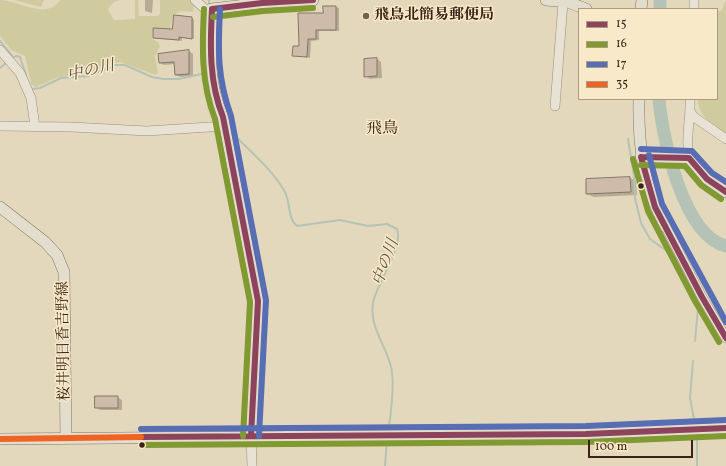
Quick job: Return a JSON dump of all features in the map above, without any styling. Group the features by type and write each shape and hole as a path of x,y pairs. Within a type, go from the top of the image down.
{"main road":[{"path":"251,436 258,301 225,126 218,106 210,68 212,9 262,3 313,0"},
{"path":"546,0 568,2 583,8"},
{"path":"639,100 641,157 655,207 666,227"},
{"path":"641,157 686,157 707,179 726,192"},
{"name":"桜井明日香吉野線","path":"0,207 45,242 57,255 64,272 66,438"},
{"path":"0,439 586,434 726,428"}],"street":[{"path":"195,0 205,9 212,9"},
{"path":"555,106 563,2"},
{"path":"6,57 20,73 31,98 35,127"},
{"path":"686,157 686,136 691,113 690,100"},
{"path":"691,113 694,117 726,139"},
{"path":"0,126 147,131 225,126"},
{"path":"666,227 726,338"},
{"path":"251,436 252,466"}],"shaded area":[{"path":"0,0 32,8 48,9 60,0 120,0 114,2 108,9 114,20 135,19 135,0 138,0 139,16 158,16 160,14 160,0 191,0 194,6 193,12 182,11 173,15 170,28 152,28 152,39 158,42 160,46 155,56 158,73 156,75 120,62 112,63 93,72 56,78 36,87 31,84 25,56 11,50 0,36"},
{"path":"14,0 44,0 41,7"},
{"path":"726,0 726,134 707,120 703,115 698,100 718,100 718,12 722,10"}],"building":[{"path":"323,6 336,6 336,30 316,30 316,39 308,39 307,57 292,56 293,46 299,46 298,13 323,13"},
{"path":"174,15 192,17 192,39 179,37 179,40 153,38 153,28 172,29"},
{"path":"189,50 189,74 175,75 174,62 159,63 158,54"},
{"path":"377,58 377,76 364,77 364,59"},
{"path":"630,177 631,192 586,194 586,179"},
{"path":"95,396 118,396 118,408 95,408"}],"waterway":[{"path":"209,0 209,5"},
{"path":"660,0 660,8"},
{"path":"0,41 13,57"},
{"name":"中の川","path":"11,58 17,56 20,57 26,75"},
{"name":"中の川","path":"0,68 7,62"},
{"name":"中の川","path":"31,89 40,88 61,78 89,76 115,65 125,65 152,77 163,79 179,79 206,73 207,77"},
{"name":"中の川","path":"210,97 212,109 218,117"},
{"path":"659,100 670,159 687,205 698,224 711,238 726,246"},
{"name":"中の川","path":"231,132 274,175 287,196 292,219 297,226 340,220 368,226 387,224 397,229 397,245 394,255 375,295 372,312 373,320 389,359 392,373 392,399 388,432"},
{"path":"628,139 634,176 635,198 641,223 650,239 674,256 695,297 698,308 695,341"},
{"path":"693,361 690,398 694,419"},
{"path":"697,437 697,466"},
{"name":"中の川","path":"385,466 387,440"}],"transit line":[{"name":"15","path":"212,9 262,3 313,0"},
{"name":"16","path":"213,17 263,11 313,8"},
{"name":"16","path":"204,9 203,51 207,92 215,119 250,302 243,436"},
{"name":"15","path":"212,9 211,50 215,91 223,117 258,301 251,436"},
{"name":"17","path":"220,9 219,51 223,89 231,116 266,300 259,436"},
{"name":"17","path":"641,149 692,151 712,173 726,182"},
{"name":"17","path":"649,155 662,204 726,322"},
{"name":"15","path":"641,157 655,207 702,297 726,338"},
{"name":"15","path":"641,157 689,158 707,179 726,192"},
{"name":"16","path":"633,159 648,211 695,301 719,342"},
{"name":"16","path":"641,165 685,166 701,185 721,199"},
{"name":"17","path":"141,429 586,426 726,420"},
{"name":"15","path":"141,437 586,434 726,428"},
{"name":"16","path":"141,445 586,442 726,436"},
{"name":"35","path":"0,439 141,437"}],"place":[{"name":"飛鳥北簡易郵便局","path":"366,16"}],"district":[{"name":"飛鳥","path":"382,130"}]}
